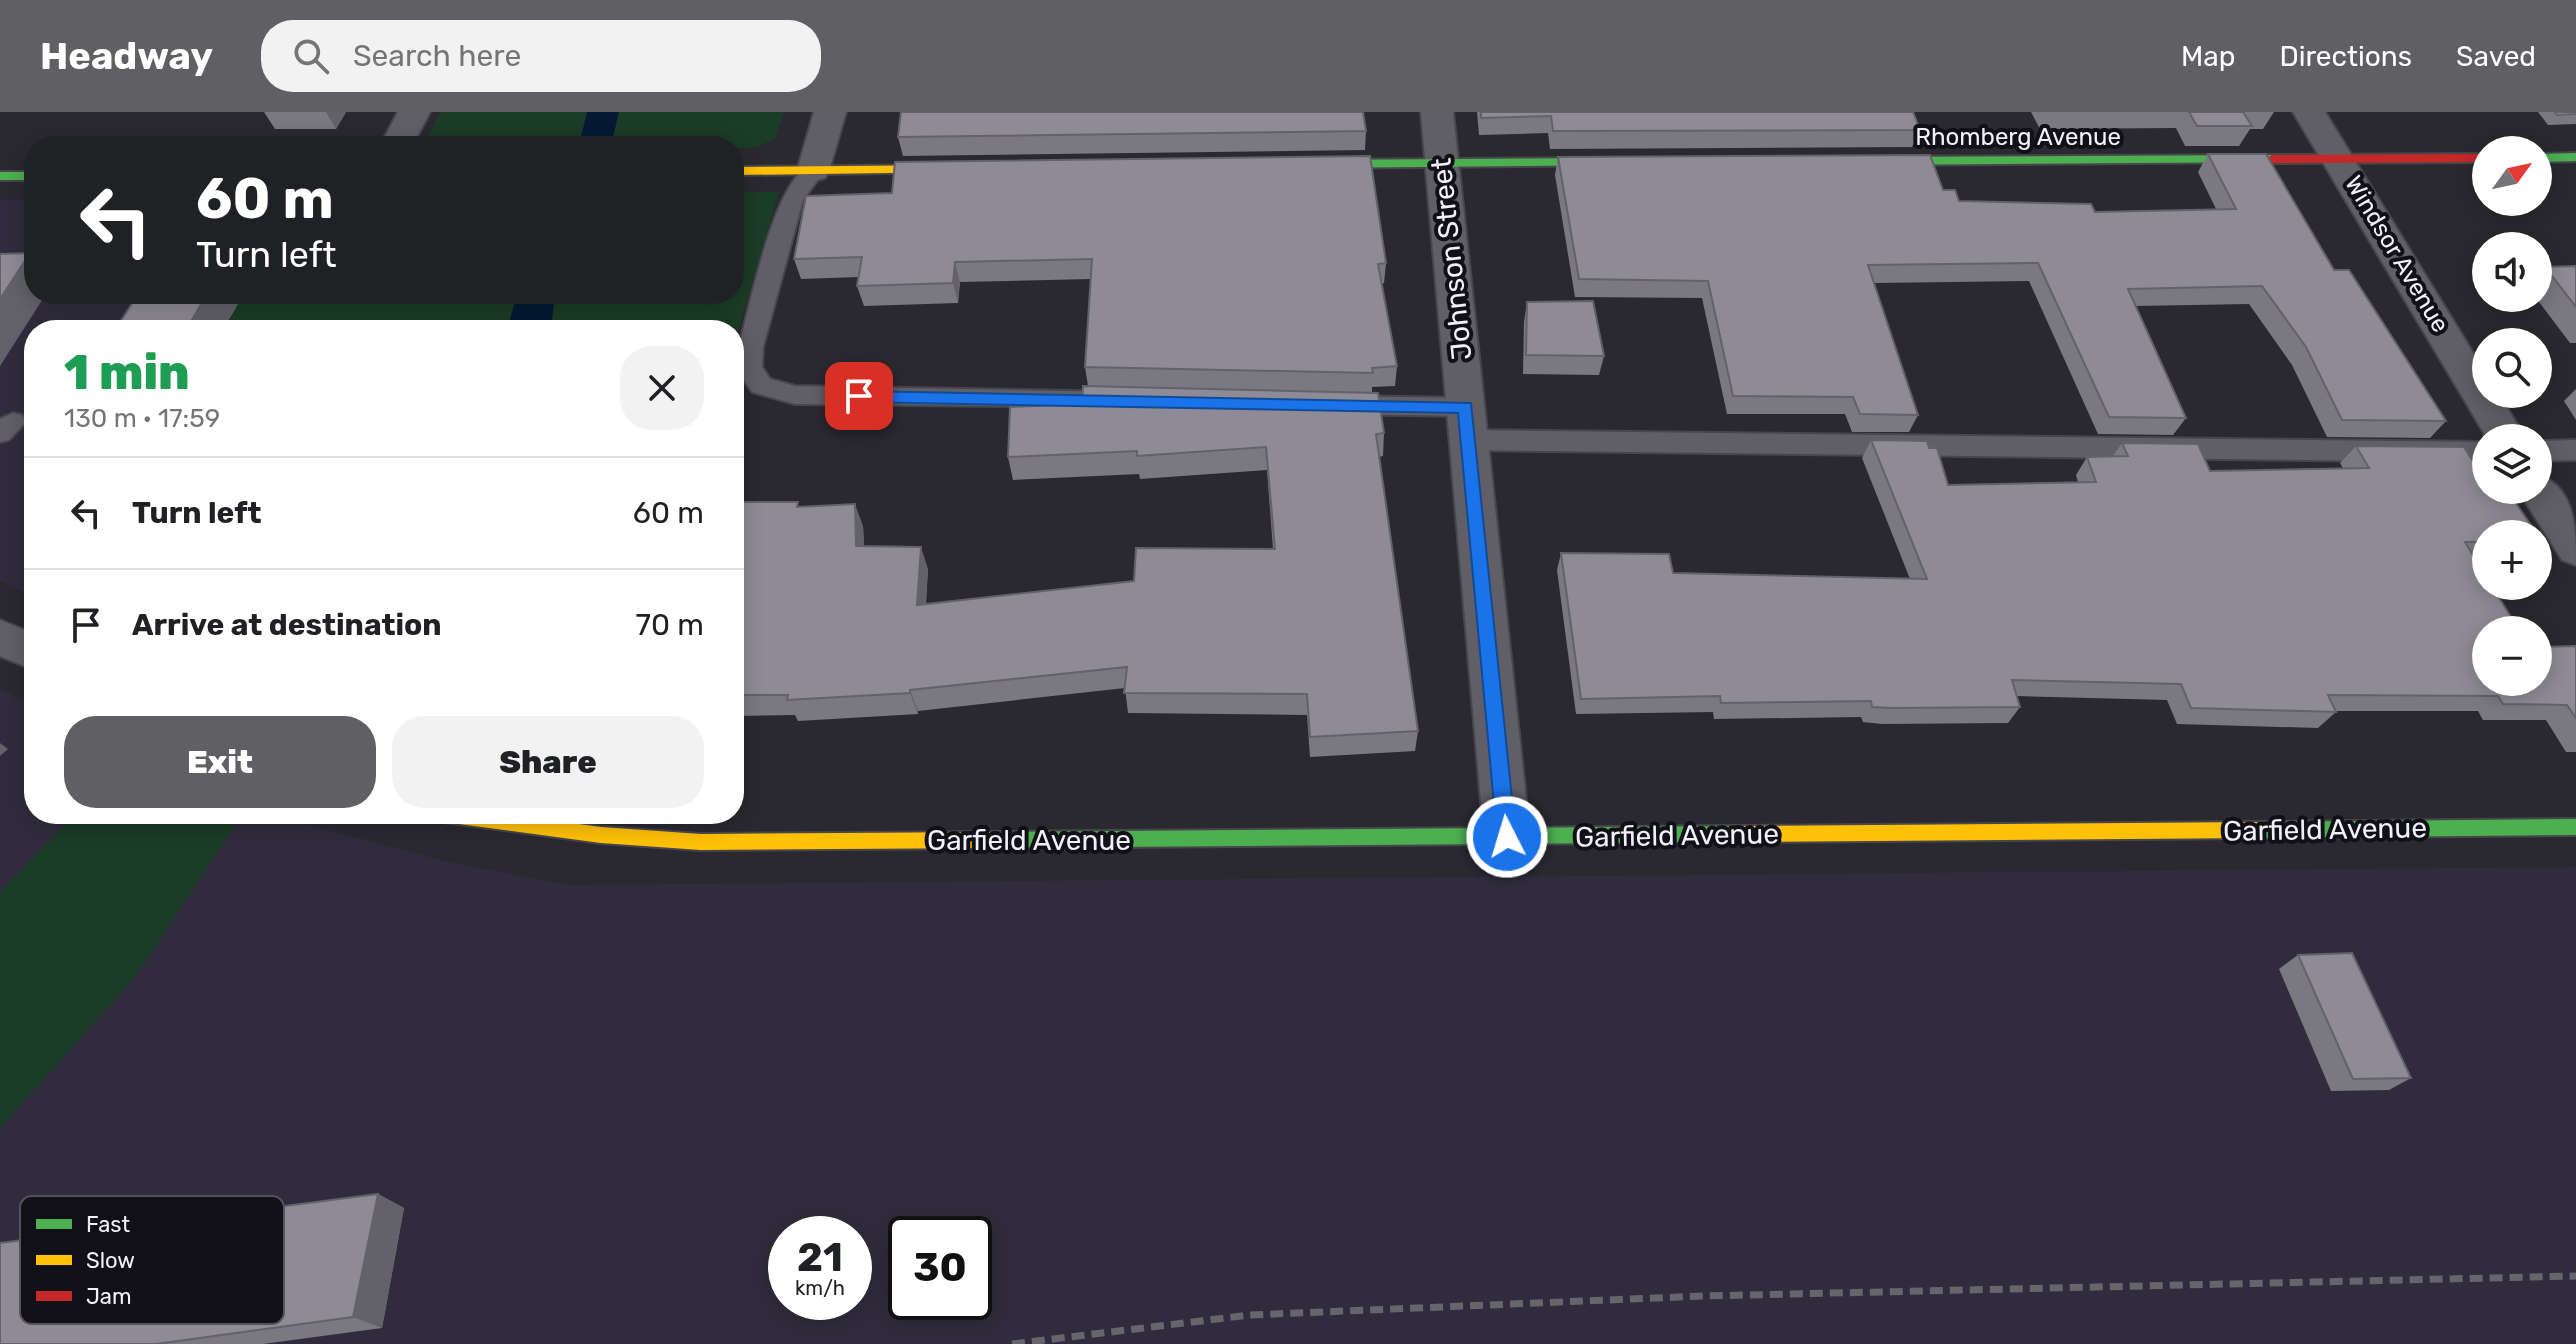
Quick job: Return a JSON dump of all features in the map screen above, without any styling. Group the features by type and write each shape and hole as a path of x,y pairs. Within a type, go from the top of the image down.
{"street":[{"path":"401,136 414,112"},
{"path":"813,171 830,112"},
{"name":"Johnson Street","path":"1437,112 1507,837"},
{"name":"Windsor Avenue","path":"2309,112 2341,160 2498,424"},
{"path":"2552,158 2576,157"},
{"name":"Rhomberg Avenue","path":"1852,161 2472,158"},
{"path":"1296,164 1631,162"},
{"path":"744,171 969,169"},
{"path":"0,176 24,176"},
{"path":"2547,504 2576,549"},
{"path":"0,637 24,648"},
{"name":"Garfield Avenue","path":"519,824 601,835 701,842 2576,827"}],"lane":[{"path":"813,171 792,199 751,347 749,368 761,386 795,395 1146,401"},
{"path":"1322,405 1467,423 2472,452"},
{"path":"2552,451 2576,450"}],"shaded area":[{"path":"0,200 24,200 24,304 238,304 229,320 24,320 24,592 0,581"},
{"path":"0,689 24,701 24,824 66,824 0,891"},
{"path":"235,824 305,824 448,862 569,885 2576,867 2576,1344 0,1344 0,1128 136,976"}],"green space":[{"path":"441,112 785,112 774,140 752,148 744,148 744,136 428,136"},
{"path":"744,192 779,192 742,320 229,320 238,304 744,304"},
{"path":"66,824 235,824 136,976 0,1128 0,891"}],"water":[{"path":"587,112 619,112 613,136 581,136"},
{"path":"514,304 554,304 552,320 510,320"}],"building":[{"path":"901,112 1363,112 1366,131 898,137"},
{"path":"1481,112 1913,112 1920,130 1553,131 1551,116 1481,118"},
{"path":"2189,112 2243,112 2252,126 2197,126"},
{"path":"2555,112 2576,112 2576,114 2557,115"},
{"path":"2208,154 2266,154 2334,270 2349,270 2446,421 2342,420 2306,347 2262,286 2128,289 2186,418 2109,417 2038,263 1868,265 1918,415 1860,414 1853,397 1733,396 1708,281 1579,279 1558,157 1930,155 1943,190 1955,190 1959,201 2091,204 2095,212 2236,209"},
{"path":"1370,156 1386,263 1378,264 1397,366 1372,368 1373,373 1085,367 1092,259 955,262 953,283 857,286 862,257 794,259 806,196 892,193 895,162"},
{"path":"24,253 24,262 0,299 0,254"},
{"path":"2576,266 2576,307 2552,276 2552,267"},
{"path":"1593,301 1604,356 1526,355 1527,302"},
{"path":"132,304 201,304 192,320 121,320"},
{"path":"1083,386 1378,393 1384,433 1376,434 1418,731 1310,737 1307,694 1124,693 1127,667 910,690 910,693 787,700 788,695 744,695 744,502 798,502 797,507 855,504 856,546 921,547 917,605 1134,581 1136,548 1275,549 1266,447 1137,456 1137,451 1008,457 1010,407 1082,404"},
{"path":"1871,440 1927,441 1929,448 1937,448 1948,485 2096,482 2087,457 2128,456 2122,443 2198,444 2210,471 2369,468 2356,446 2464,447 2472,460 2472,504 2517,504 2527,520 2472,520 2472,542 2465,542 2472,553 2472,600 2501,600 2510,616 2472,616 2472,696 2328,695 2336,712 2191,708 2181,684 2012,680 2020,707 1892,708 1872,707 1871,701 1721,703 1720,696 1581,699 1561,553 1669,554 1673,573 1927,579"},
{"path":"2576,646 2576,718 2567,705 2503,704 2498,696 2552,696 2552,647"},
{"path":"2352,953 2411,1078 2353,1079 2298,955"},
{"path":"378,1194 353,1317 156,1344 0,1344 0,1243 20,1240 20,1324 284,1324 284,1206"}],"waterway":[{"path":"595,136 602,112"}],"railway":[{"path":"1012,1344 1250,1315 1703,1296 2576,1276"}],"traffic: fast":[{"path":"2552,158 2576,157"},
{"path":"1872,161 2272,159"},
{"path":"1312,164 1616,162"},
{"path":"0,176 24,176"},
{"path":"2256,830 2576,827"},
{"path":"991,840 1732,834"}],"traffic: slow":[{"path":"744,171 956,169"},
{"path":"519,824 601,835 701,842 991,840"},
{"path":"1732,834 2256,830"}],"traffic: jam":[{"path":"2272,159 2472,158"}],"route":[{"path":"859,396 1466,407 1507,837"}]}
